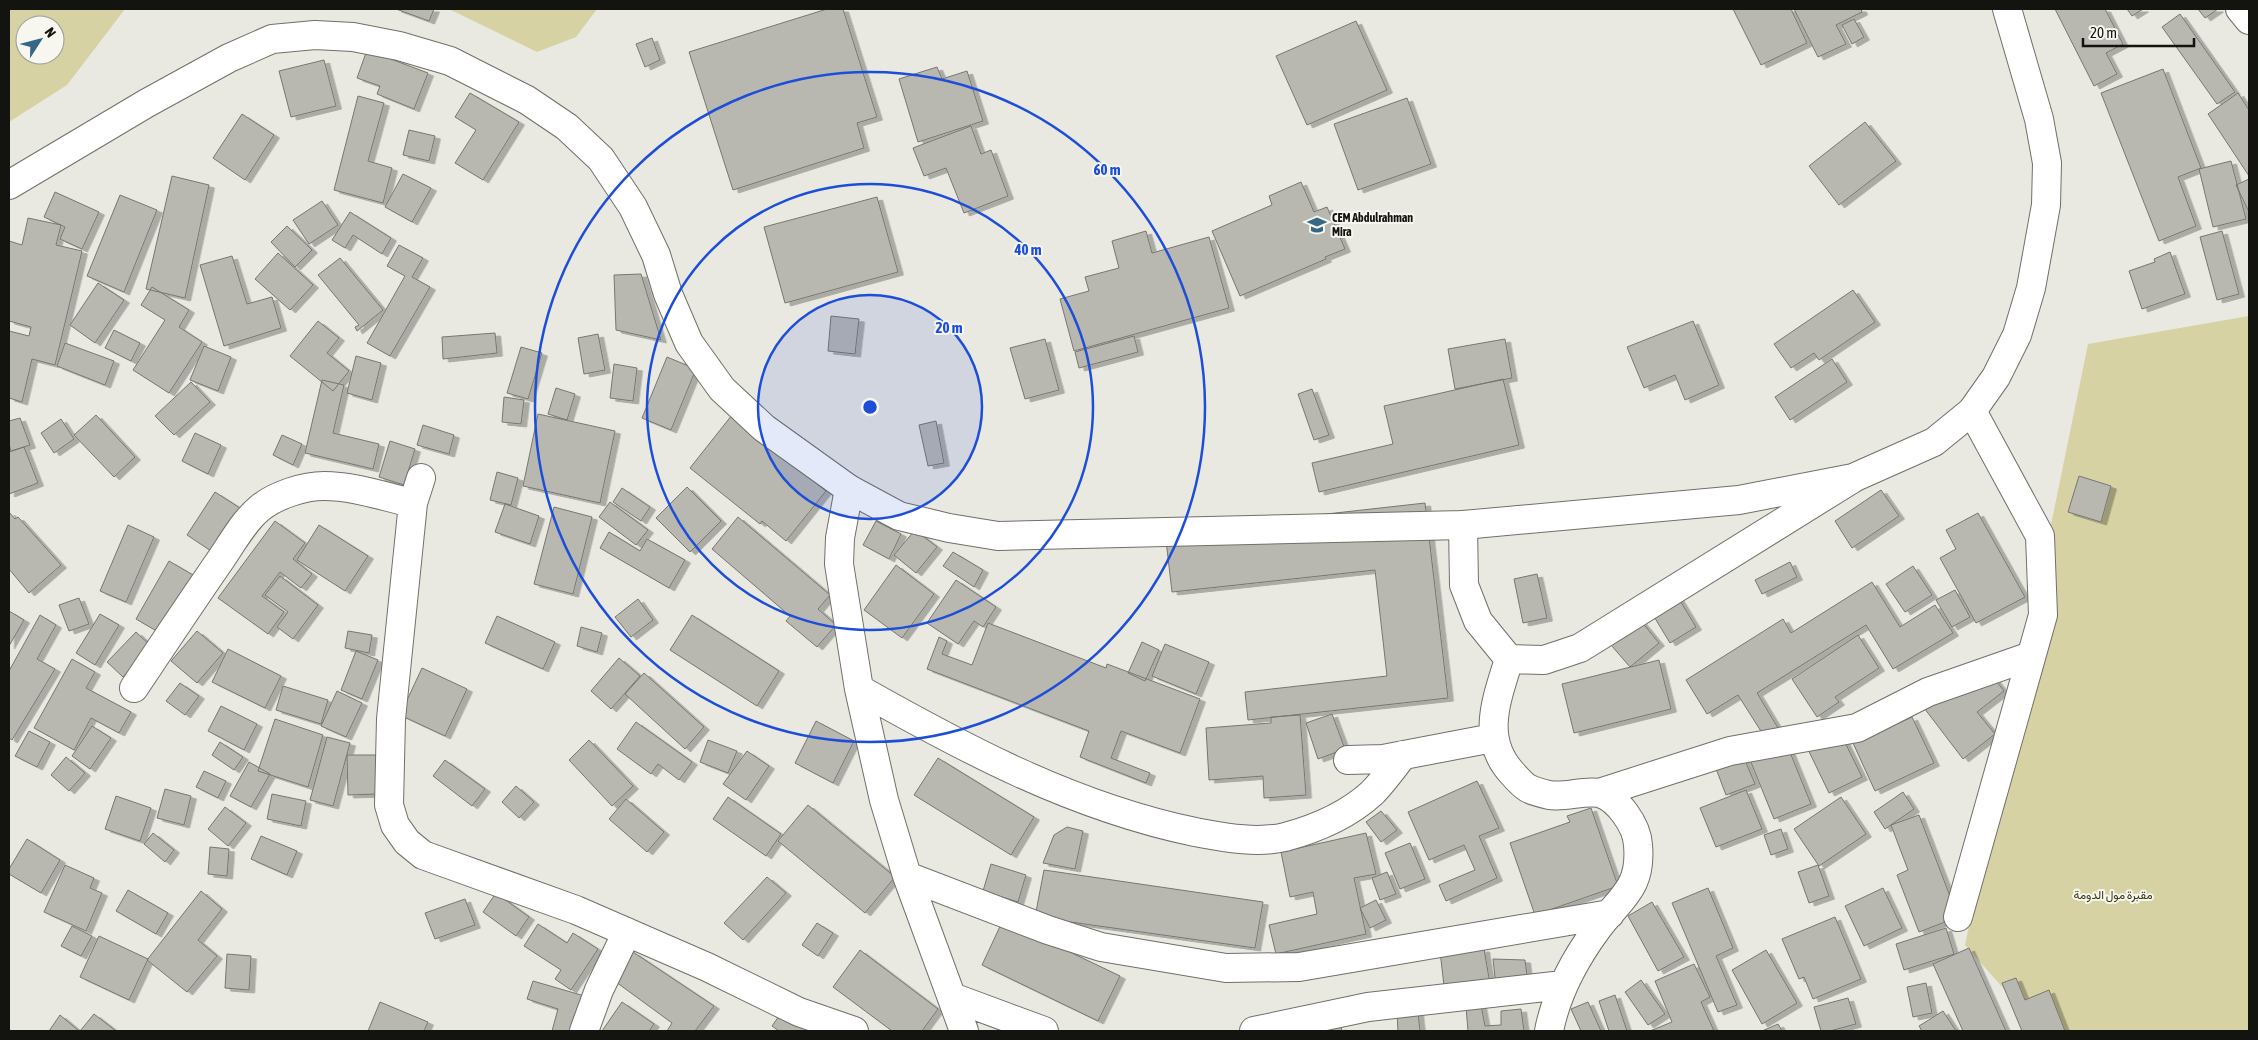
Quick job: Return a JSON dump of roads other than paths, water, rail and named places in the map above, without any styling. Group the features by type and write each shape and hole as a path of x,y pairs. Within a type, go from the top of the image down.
{"street":[{"path":"1463,525 1464,585 1478,621 1509,659 1544,660 1580,648 1853,478 1934,442 1972,411 1996,378 2017,335 2031,288 2046,205 2046,163 2039,119 2007,9"},
{"path":"2240,9 2249,20"},
{"path":"9,185 147,103 229,58 272,39 315,35 353,37 399,46 450,61 527,100 559,121 601,159 633,207 656,255 668,294 689,343 722,389 764,428 849,489 900,516 949,528 998,536 1463,525 1739,500 1853,478"},
{"path":"1958,917 2043,615 2040,536 1972,411"},
{"path":"420,478 413,503 391,719 389,805 395,825 407,842 423,855 528,892 627,932 707,967 799,1012 854,1031"},
{"path":"134,688 194,598 242,530 260,508 277,498 301,489 323,486 348,489 413,503"},
{"path":"849,489 840,538 840,564 859,689 884,800 907,876 964,1031"},
{"path":"1509,659 1498,696 1493,738 1505,766 1526,789 1552,795 1599,794 1730,751 1857,728 1928,692 2031,656"},
{"path":"859,689 950,740 1045,785 1152,823 1233,840 1283,837 1330,822 1371,794 1403,756"},
{"path":"1348,760 1403,756 1493,738"},
{"path":"1549,1031 1563,985 1596,930 1634,885 1638,865 1638,843 1632,824 1620,807 1599,794"},
{"path":"907,876 1048,930 1101,946 1226,968 1299,967 1610,914"},
{"path":"584,1031 599,990 627,932"},
{"path":"1254,1031 1368,1007 1563,985"},
{"path":"952,997 1044,1031"}],"place":[{"name":"CEM Abdulrahman Mira","path":"1317,225"}],"park label":[{"name":"مقبرة مول الدومة","path":"2113,895"}]}
